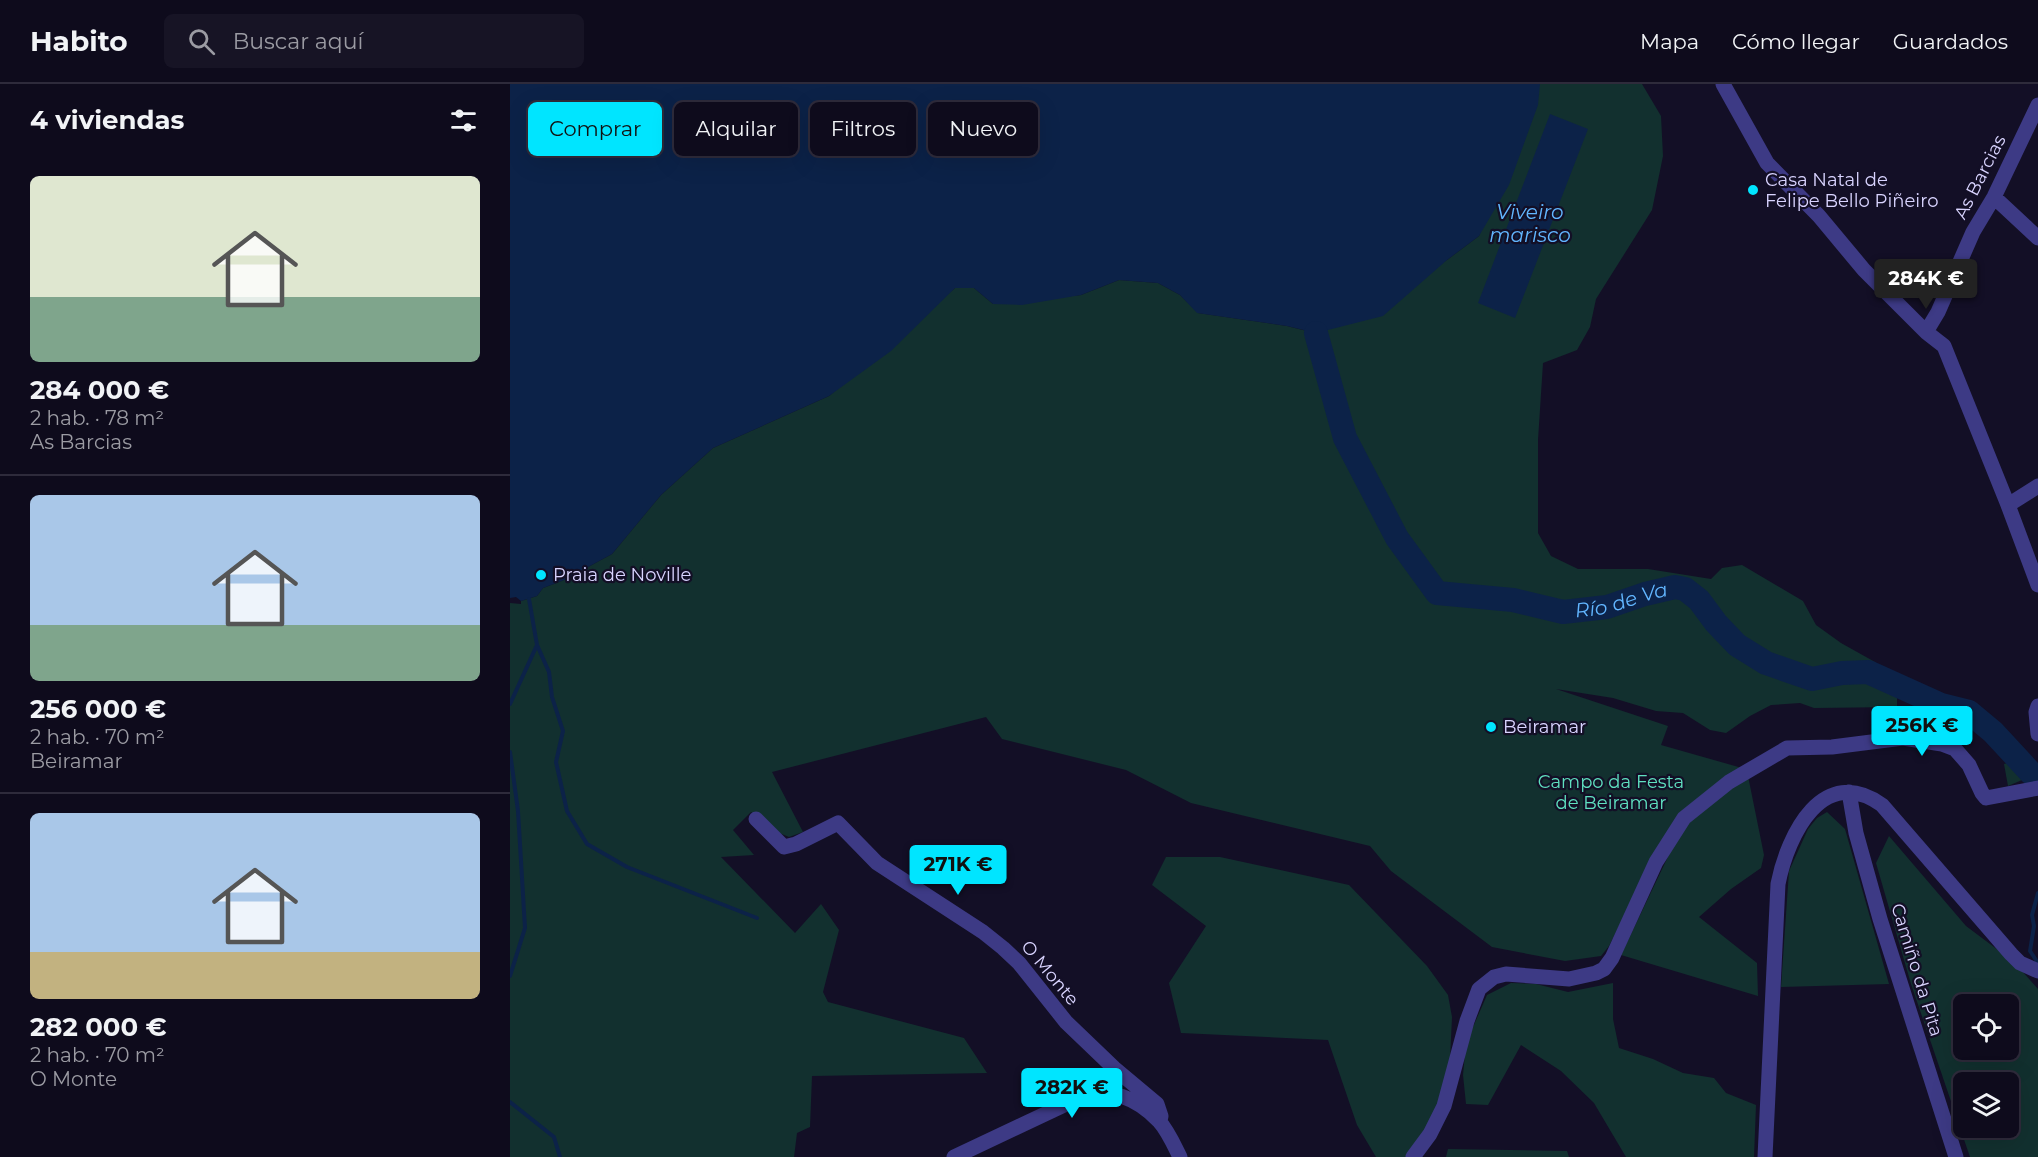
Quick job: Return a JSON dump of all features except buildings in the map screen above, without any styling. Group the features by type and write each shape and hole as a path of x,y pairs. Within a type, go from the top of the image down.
{"street":[{"path":"1723,84 1767,163 1819,216 1864,270 1926,332 1944,346 2038,585"},
{"name":"As Barcias","path":"1926,332 1938,312 1973,232 1994,197 2038,105"},
{"path":"1994,197 2038,238"},
{"path":"2008,505 2038,486"},
{"path":"2038,706 2036,712 2038,734"},
{"path":"1413,1157 1430,1134 1444,1106 1467,1021 1479,989 1494,977 1506,974 1569,979 1604,969 1612,958 1656,862 1684,818 1729,782 1769,757 1787,748 1832,747 1903,738 1921,740 1955,749 1969,765 1986,798 2038,788"},
{"path":"1765,1157 1778,884 1791,839 1811,809 1836,795 1849,792 1871,797 1882,805 2011,954 2020,963 2038,971"},
{"name":"Camiño da Pita","path":"1849,792 1856,833 1877,908 1956,1157"},
{"name":"O Monte","path":"756,819 784,847 796,844 838,823 877,863 1003,948 1019,963 1066,1022 1114,1068"},
{"path":"1106,1092 1110,1072 1114,1068 1157,1104 1160,1109 1160,1121"},
{"path":"954,1157 1079,1098 1106,1092 1132,1099 1160,1121 1180,1157"}],"green space":[{"name":"Campo da Festa de Beiramar","path":"1539,84 1642,84 1661,116 1663,156 1652,210 1596,299 1590,327 1577,350 1543,363 1538,440 1538,533 1551,556 1578,569 1648,569 1711,579 1722,568 1742,565 1803,601 1816,625 1841,643 1875,662 1892,677 1897,694 1897,707 1814,708 1800,703 1771,705 1726,733 1710,730 1683,713 1656,711 1613,698 1556,689 1668,726 1661,745 1742,768 1655,854 1609,946 1601,956 1565,961 1492,947 1391,871 1370,846 1191,803 1126,770 1002,739 986,717 772,772 803,832 789,837 777,832 751,812 733,830 754,855 721,857 795,933 821,904 839,930 823,992 828,1002 964,1038 987,1073 812,1076 810,1127 797,1133 794,1157 510,1157 510,603 521,604 521,601 537,596 543,588 564,580 612,554 661,495 713,448 829,396 955,288 974,288 993,304 1081,295 1119,280 1158,283 1180,295 1198,313 1287,326 1315,333 1447,260 1479,236"},
{"path":"2011,762 2022,780 2008,786 2004,764"},
{"path":"1748,776 1764,855 1761,868 1731,889 1699,917 1757,963 1758,996 1621,955 1676,840 1689,821"},
{"path":"1827,812 1845,829 1889,984 1781,987 1789,871 1808,829 1817,818"},
{"path":"1889,836 1966,926 2014,962 2038,989 2038,1157 1970,1157 1964,1138 2019,1138 2019,1072 1953,1072 1953,1107 1911,984 1876,863"},
{"path":"1166,857 1220,857 1349,885 1427,966 1448,995 1452,1017 1449,1082 1424,1131 1407,1157 1376,1157 1357,1125 1328,1040 1181,1033 1169,983 1206,926 1152,885"},
{"path":"1511,983 1536,984 1568,992 1613,983 1613,1019 1619,1048 1653,1059 1683,1073 1714,1078 1726,1093 1756,1105 1754,1157 1626,1157 1594,1103 1561,1071 1521,1045 1488,1105 1466,1104 1463,1075 1466,1043 1487,995"},
{"path":"1448,1149 1567,1151 1569,1157 1446,1157"}],"water":[{"path":"510,84 1540,84 1538,105 1509,185 1479,236 1447,260 1383,316 1316,333 1287,326 1197,313 1180,295 1158,283 1119,280 1081,295 1022,305 993,304 974,288 955,288 891,351 829,396 713,448 661,495 612,554 564,580 543,588 537,596 521,601 516,597 510,598"},
{"name":"Viveiro marisco","path":"1550,114 1588,129 1515,318 1478,303"}],"waterway":[{"name":"Río de Va","path":"1316,333 1345,438 1397,538 1437,593 1513,600 1563,612 1607,607 1675,587 1685,589 1699,600 1716,623 1737,645 1766,663 1812,679 1842,673 1868,672 1941,705 1969,712 1993,732 2031,773"},
{"path":"529,599 537,645 549,672 552,697 563,731 556,762 567,811 587,844 627,867 757,918"},
{"path":"510,704 537,645"},
{"path":"510,752 518,811 525,928 510,976"},
{"name":"Río de Va","path":"2038,893 2032,915 2034,926 2030,951 2038,963"},
{"path":"510,1102 554,1137 560,1157"}],"place":[{"name":"Casa Natal de Felipe Bello Piñeiro","path":"1753,190"},
{"name":"Praia de Noville","path":"541,575"},
{"name":"Beiramar","path":"1491,727"}]}
